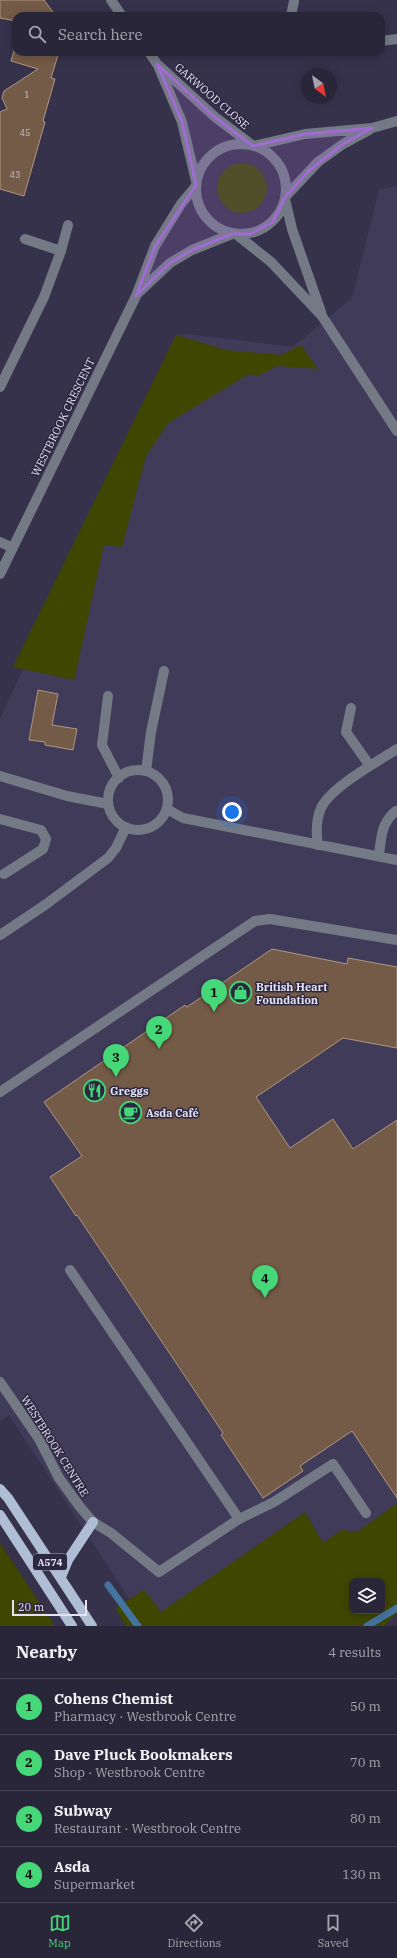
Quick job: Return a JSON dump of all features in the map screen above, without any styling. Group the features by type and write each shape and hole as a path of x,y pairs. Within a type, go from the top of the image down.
{"main road":[{"name":"A574","path":"0,1489 61,1577 92,1626"},
{"name":"A574","path":"0,1515 72,1626"},
{"path":"61,1577 68,1560 93,1522"}],"street":[{"path":"111,0 119,12"},
{"path":"292,12 294,1"},
{"path":"385,40 397,39"},
{"name":"GARWOOD CLOSE","path":"152,56 157,64 182,122 196,185"},
{"name":"GARWOOD CLOSE","path":"157,64 215,117 253,146"},
{"path":"253,146 305,134 372,128 397,121"},
{"path":"234,234 250,234 273,222 280,211 285,198 318,162 343,144 372,128"},
{"path":"322,316 292,229 285,198 286,183 276,160 266,152 253,146 237,144 223,148 210,156 200,169 196,185 197,199 205,216 220,229 234,234 271,262 322,316 397,431"},
{"name":"WESTBROOK CRESCENT","path":"0,574 136,296 155,246 181,204 196,185"},
{"path":"0,387 44,297 61,250 68,225"},
{"name":"WESTBROOK CRESCENT","path":"136,296 170,263 192,250 234,234"},
{"path":"25,239 61,250"},
{"path":"0,542 13,548"},
{"path":"146,771 151,732 164,671"},
{"path":"108,696 102,745 119,778"},
{"path":"351,708 346,732 370,766"},
{"path":"318,845 316,833 318,818 325,802 339,788 397,749"},
{"path":"136,770 146,771 158,778 166,790 168,799 167,809 162,818 155,825 146,829 136,830 126,827 118,822 112,814 108,804 112,785 119,778 136,770"},
{"path":"0,776 68,796 108,804"},
{"path":"167,809 183,818 397,860"},
{"path":"379,856 382,835 388,818 396,812"},
{"path":"0,819 41,830 46,839 43,849 4,874"},
{"path":"0,935 45,905 108,858 116,848 126,827"},
{"path":"0,1092 255,921 270,919 397,940"},
{"path":"70,1270 239,1519 274,1502 333,1464 366,1512"},
{"name":"WESTBROOK CENTRE","path":"0,1382 39,1439 67,1491 93,1522 111,1533 159,1572 239,1519"}],"highlighted area":[{"path":"157,64 215,117 253,146 305,134 372,128 343,144 310,170 286,196 273,222 250,234 232,234 192,250 170,263 136,296 155,246 196,185 182,122"}],"shaded area":[{"path":"397,186 397,1526 147,1626 9,1415 0,1421 0,719 176,335 186,334 293,347 352,298 379,190"}],"green space":[{"path":"242,163 252,165 260,170 265,178 267,188 265,198 260,206 252,211 242,213 232,211 224,206 219,198 217,188 219,178 224,170 232,165"},
{"path":"176,335 226,350 281,355 301,345 318,369 277,366 258,376 249,374 168,423 146,456 122,547 104,545 74,680 13,667"},
{"path":"397,1503 397,1613 384,1626 126,1626 115,1608 144,1590 161,1612 305,1512 323,1543 342,1530 357,1532"},
{"path":"0,1543 55,1626 0,1626"}],"building":[{"path":"0,0 44,0 53,12 12,12 12,20 0,18"},
{"path":"12,56 58,56 51,78 55,79 43,121 45,122 24,196 0,189 0,112 7,109 2,98 4,91 38,69 11,61"},
{"path":"38,690 58,694 52,725 77,729 73,750 45,745 45,742 29,740"},
{"path":"272,949 347,964 348,958 397,967 397,1048 343,1038 256,1097 290,1148 333,1119 353,1149 397,1120 397,1498 352,1431 300,1466 303,1471 263,1498 221,1435 223,1433 50,1177 82,1156 44,1102 185,1005 187,1007"}],"waterway":[{"path":"108,1585 138,1626"},
{"path":"367,1626 397,1608"}],"place":[{"name":"British Heart Foundation","path":"241,993"},
{"name":"Cohens Chemist","path":"214,1012"},
{"name":"Dave Pluck Bookmakers","path":"159,1049"},
{"name":"Subway","path":"116,1077"},
{"name":"Greggs","path":"94,1091"},
{"name":"Asda Café","path":"131,1113"},
{"name":"Asda","path":"265,1298"}]}
